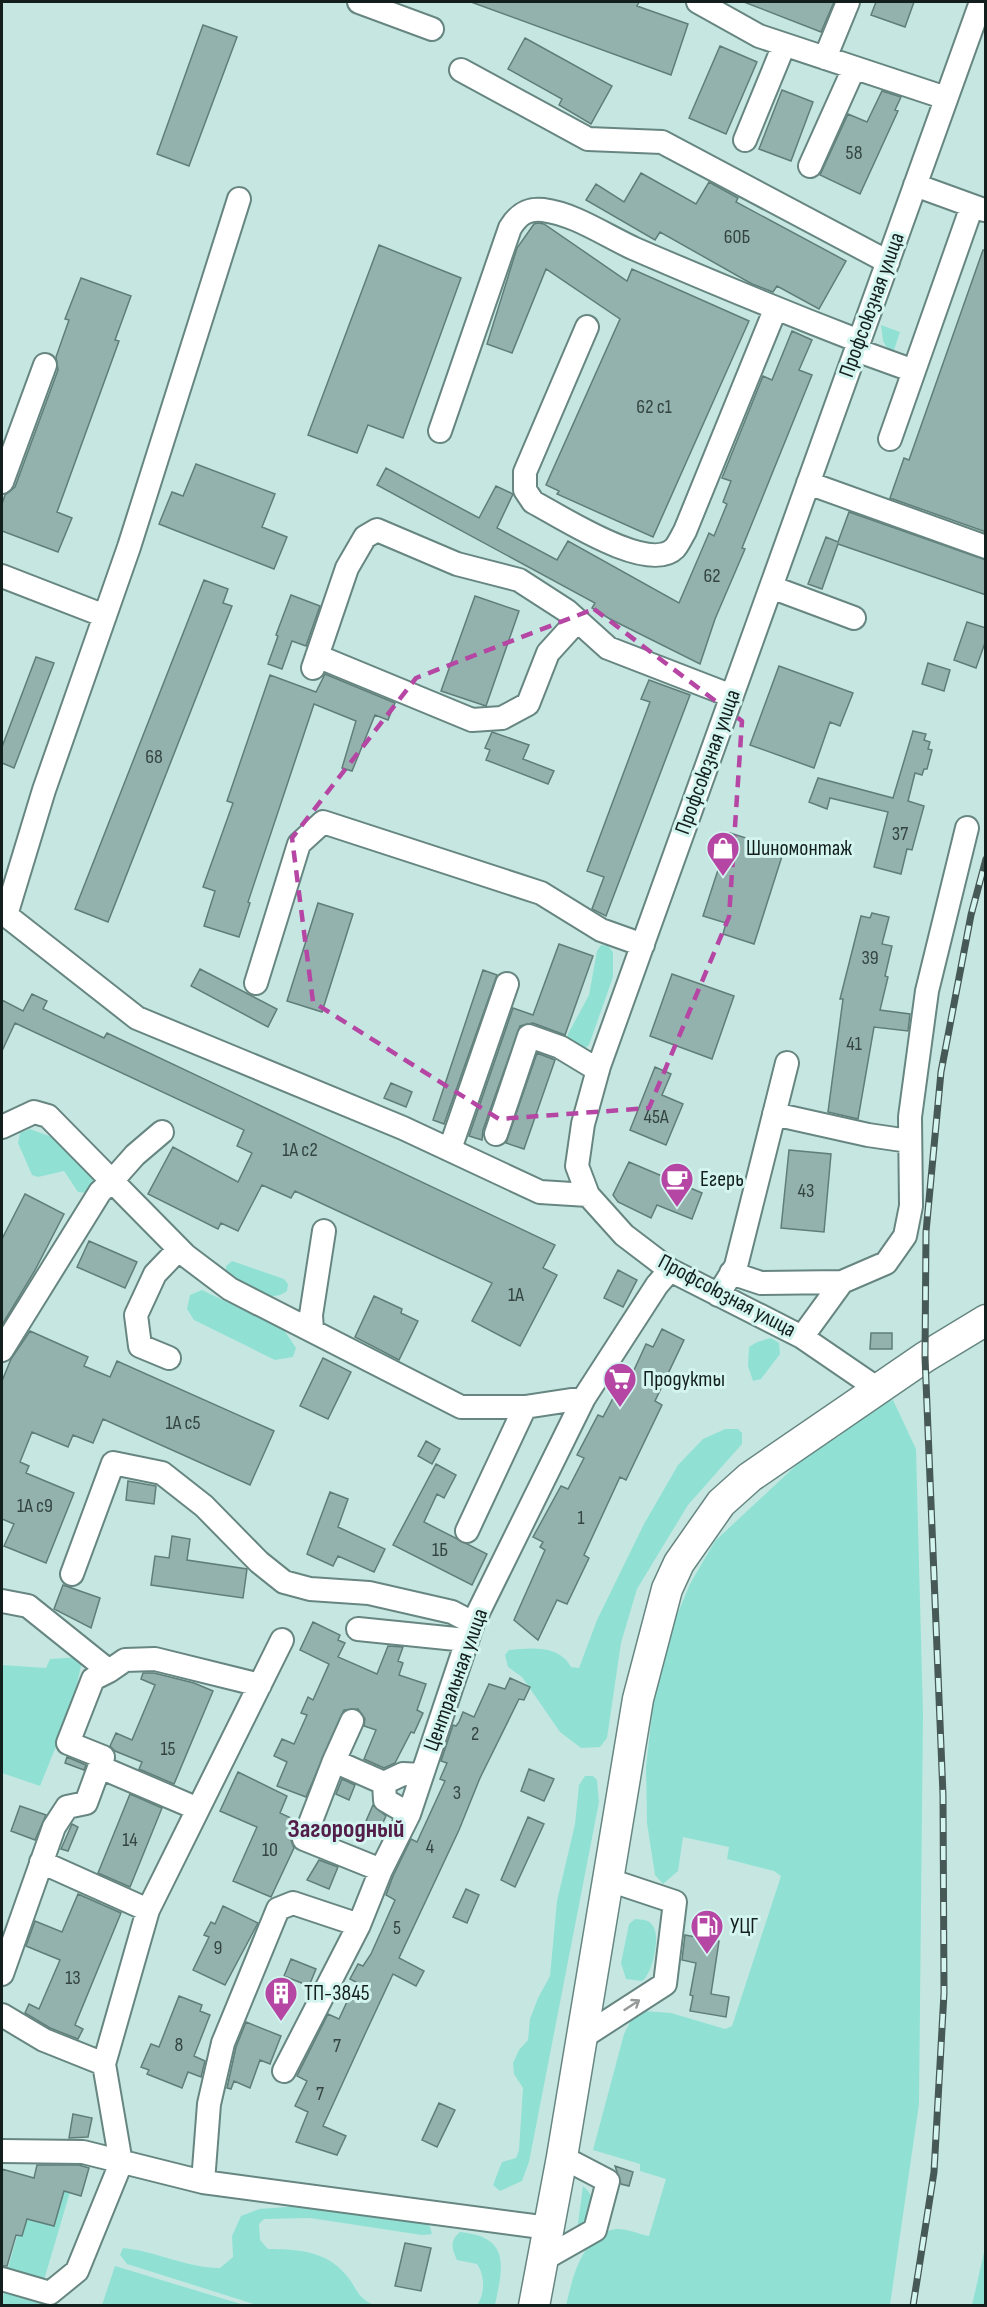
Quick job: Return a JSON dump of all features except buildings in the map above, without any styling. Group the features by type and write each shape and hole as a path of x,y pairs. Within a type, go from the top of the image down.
{"main road":[{"path":"534,2306 583,2037 638,1699 667,1589 679,1563 699,1530 721,1503 750,1477 878,1389 986,1320"}],"street":[{"path":"359,2 432,29"},
{"path":"698,2 759,36 946,98"},
{"path":"825,58 848,2"},
{"name":"Профсоюзная улица","path":"878,1389 802,1337 670,1270 624,1235 588,1195 577,1166 583,1124 598,1070 981,2"},
{"path":"745,140 784,45"},
{"path":"810,166 854,68"},
{"path":"461,70 588,139 662,142 888,262"},
{"path":"890,440 914,371 979,209 915,185"},
{"path":"239,199 105,616 4,913 137,1018 450,1149 540,1192 588,1195"},
{"path":"440,431 510,228 517,216 530,210 561,214 624,244 914,371"},
{"path":"587,327 525,472 525,490 533,502 624,550 644,555 663,554 675,549 685,531 775,310"},
{"path":"2,482 45,365"},
{"path":"808,483 986,548"},
{"path":"577,621 548,652 528,704 502,718 472,720 315,662 347,568 365,537 377,530 457,564 519,580 577,621 608,648 732,696"},
{"path":"2,576 105,616"},
{"path":"771,587 854,618"},
{"path":"256,983 299,844 323,822 541,894 601,930 643,945"},
{"path":"731,1273 761,1283 842,1282 886,1263 905,1236 911,1206 910,1117 927,991 967,828"},
{"path":"450,1149 507,984"},
{"path":"496,1134 529,1036 560,1047 598,1070"},
{"path":"718,1294 736,1266 787,1064"},
{"path":"2,1127 34,1112 48,1116 179,1249 230,1289 461,1407 525,1407 584,1398"},
{"path":"774,1114 868,1135 909,1141"},
{"path":"2,1350 100,1192 135,1155 162,1132"},
{"path":"312,1330 311,1315 324,1231"},
{"path":"169,1358 140,1346 136,1315 155,1274 179,1249"},
{"name":"Центральная улица","path":"284,2071 358,1925 381,1870 409,1814 469,1631 584,1398 657,1285 670,1270"},
{"path":"802,1337 842,1282"},
{"path":"467,1531 525,1407"},
{"path":"72,1574 113,1463 162,1473 204,1506 259,1563 284,1582 310,1588 369,1593 452,1612 469,1631"},
{"path":"2,1601 28,1606 109,1671"},
{"path":"358,1629 469,1631"},
{"path":"2,2279 50,2293 77,2271 122,2163 104,2064 148,1910 282,1640"},
{"path":"2,1974 54,1827 67,1807 86,1803 100,1767 103,1757 68,1743 93,1679 125,1660 148,1659 260,1685"},
{"path":"352,1721 304,1839 381,1870"},
{"path":"334,1761 384,1783 403,1774 422,1775"},
{"path":"100,1767 198,1809"},
{"path":"384,1783 385,1800 409,1814"},
{"path":"41,1862 148,1910"},
{"path":"583,2037 665,1984 675,1902 609,1880"},
{"path":"203,2182 209,2104 223,2043 278,1909 293,1903 358,1925"},
{"path":"2,2014 44,2040 104,2064"},
{"path":"2,2151 84,2152 203,2182 549,2228"},
{"path":"543,2259 595,2230 608,2181 562,2157"}],"highlighted area":[{"path":"594,609 742,721 729,917 649,1108 499,1119 313,1002 292,838 416,678"}],"green space":[{"path":"881,325 900,332 892,356 883,341"},
{"path":"601,945 608,946 613,952 613,977 589,1045 582,1051 567,1041 568,1034 589,995 597,951"},
{"path":"30,1129 57,1139 95,1178 88,1193 78,1192 64,1171 38,1177 32,1175 18,1143 20,1133"},
{"path":"232,1261 284,1279 288,1284 287,1291 272,1296 256,1292 226,1273 226,1266"},
{"path":"202,1290 284,1330 296,1348 293,1357 275,1360 194,1320 187,1309 190,1295"},
{"path":"771,1338 779,1343 780,1354 761,1379 753,1381 748,1366 749,1347"},
{"path":"893,1400 916,1449 923,1714 919,2104 890,2305 566,2306 580,2259 595,2239 616,2229 649,2236 666,2179 640,2171 640,2164 593,2150 624,2034 631,2020 643,2011 671,2013 725,2029 732,2026 781,1876 774,1871 727,1859 729,1847 683,1837 678,1871 663,1884 655,1875 647,1823 646,1767 653,1705 672,1627 690,1584 715,1541 805,1457 838,1437 877,1405"},
{"path":"725,1429 738,1429 742,1433 742,1444 688,1505 637,1589 621,1643 607,1738 600,1747 581,1748 560,1732 522,1677 508,1667 505,1655 509,1650 552,1651 566,1660 571,1667 579,1668 597,1620 644,1524 678,1465 703,1439"},
{"path":"83,1657 72,1707 40,1786 2,1773 2,1665 46,1668 50,1659"},
{"path":"585,1776 593,1776 597,1780 599,1802 529,2162 522,2181 500,2191 493,2185 502,2162 516,2158 519,2150 523,2088 514,2074 513,2063 519,2050 528,2040 530,2019 550,1976 557,1901 575,1824 579,1785"},
{"path":"635,1919 649,1922 655,1931 656,1938 652,1964 642,1981 626,1979 621,1963 629,1924"},
{"path":"41,2182 70,2192 44,2280 8,2270 30,2190"},
{"path":"583,2186 588,2191 592,2203 586,2221 577,2231"},
{"path":"313,2205 429,2224 432,2234 422,2235 310,2218 264,2219 259,2224 260,2240 268,2249 300,2251 321,2256 338,2267 360,2296 374,2305 257,2305 127,2264 120,2255 123,2248 196,2265 220,2268 233,2257 232,2236 241,2216 259,2209"},
{"path":"460,2232 488,2240 496,2247 501,2266 495,2305 477,2305 483,2291 482,2274 477,2264 457,2260 452,2245"},
{"path":"985,2248 985,2305 972,2305"},
{"path":"115,2266 244,2305 102,2305"},
{"path":"4,2290 57,2305 2,2306"}],"railway":[{"path":"913,2306 934,2172 944,1993 943,1795 925,1357 926,1232 941,1072 971,915 986,859"}],"place":[{"name":"Шиномонтаж","path":"723,877"},
{"name":"Егерь","path":"677,1208"},
{"name":"Продукты","path":"620,1408"},
{"name":"УЦГ","path":"707,1955"},
{"name":"ТП-3845","path":"281,2022"}],"district":[{"name":"Загородный","path":"346,1829"}]}
